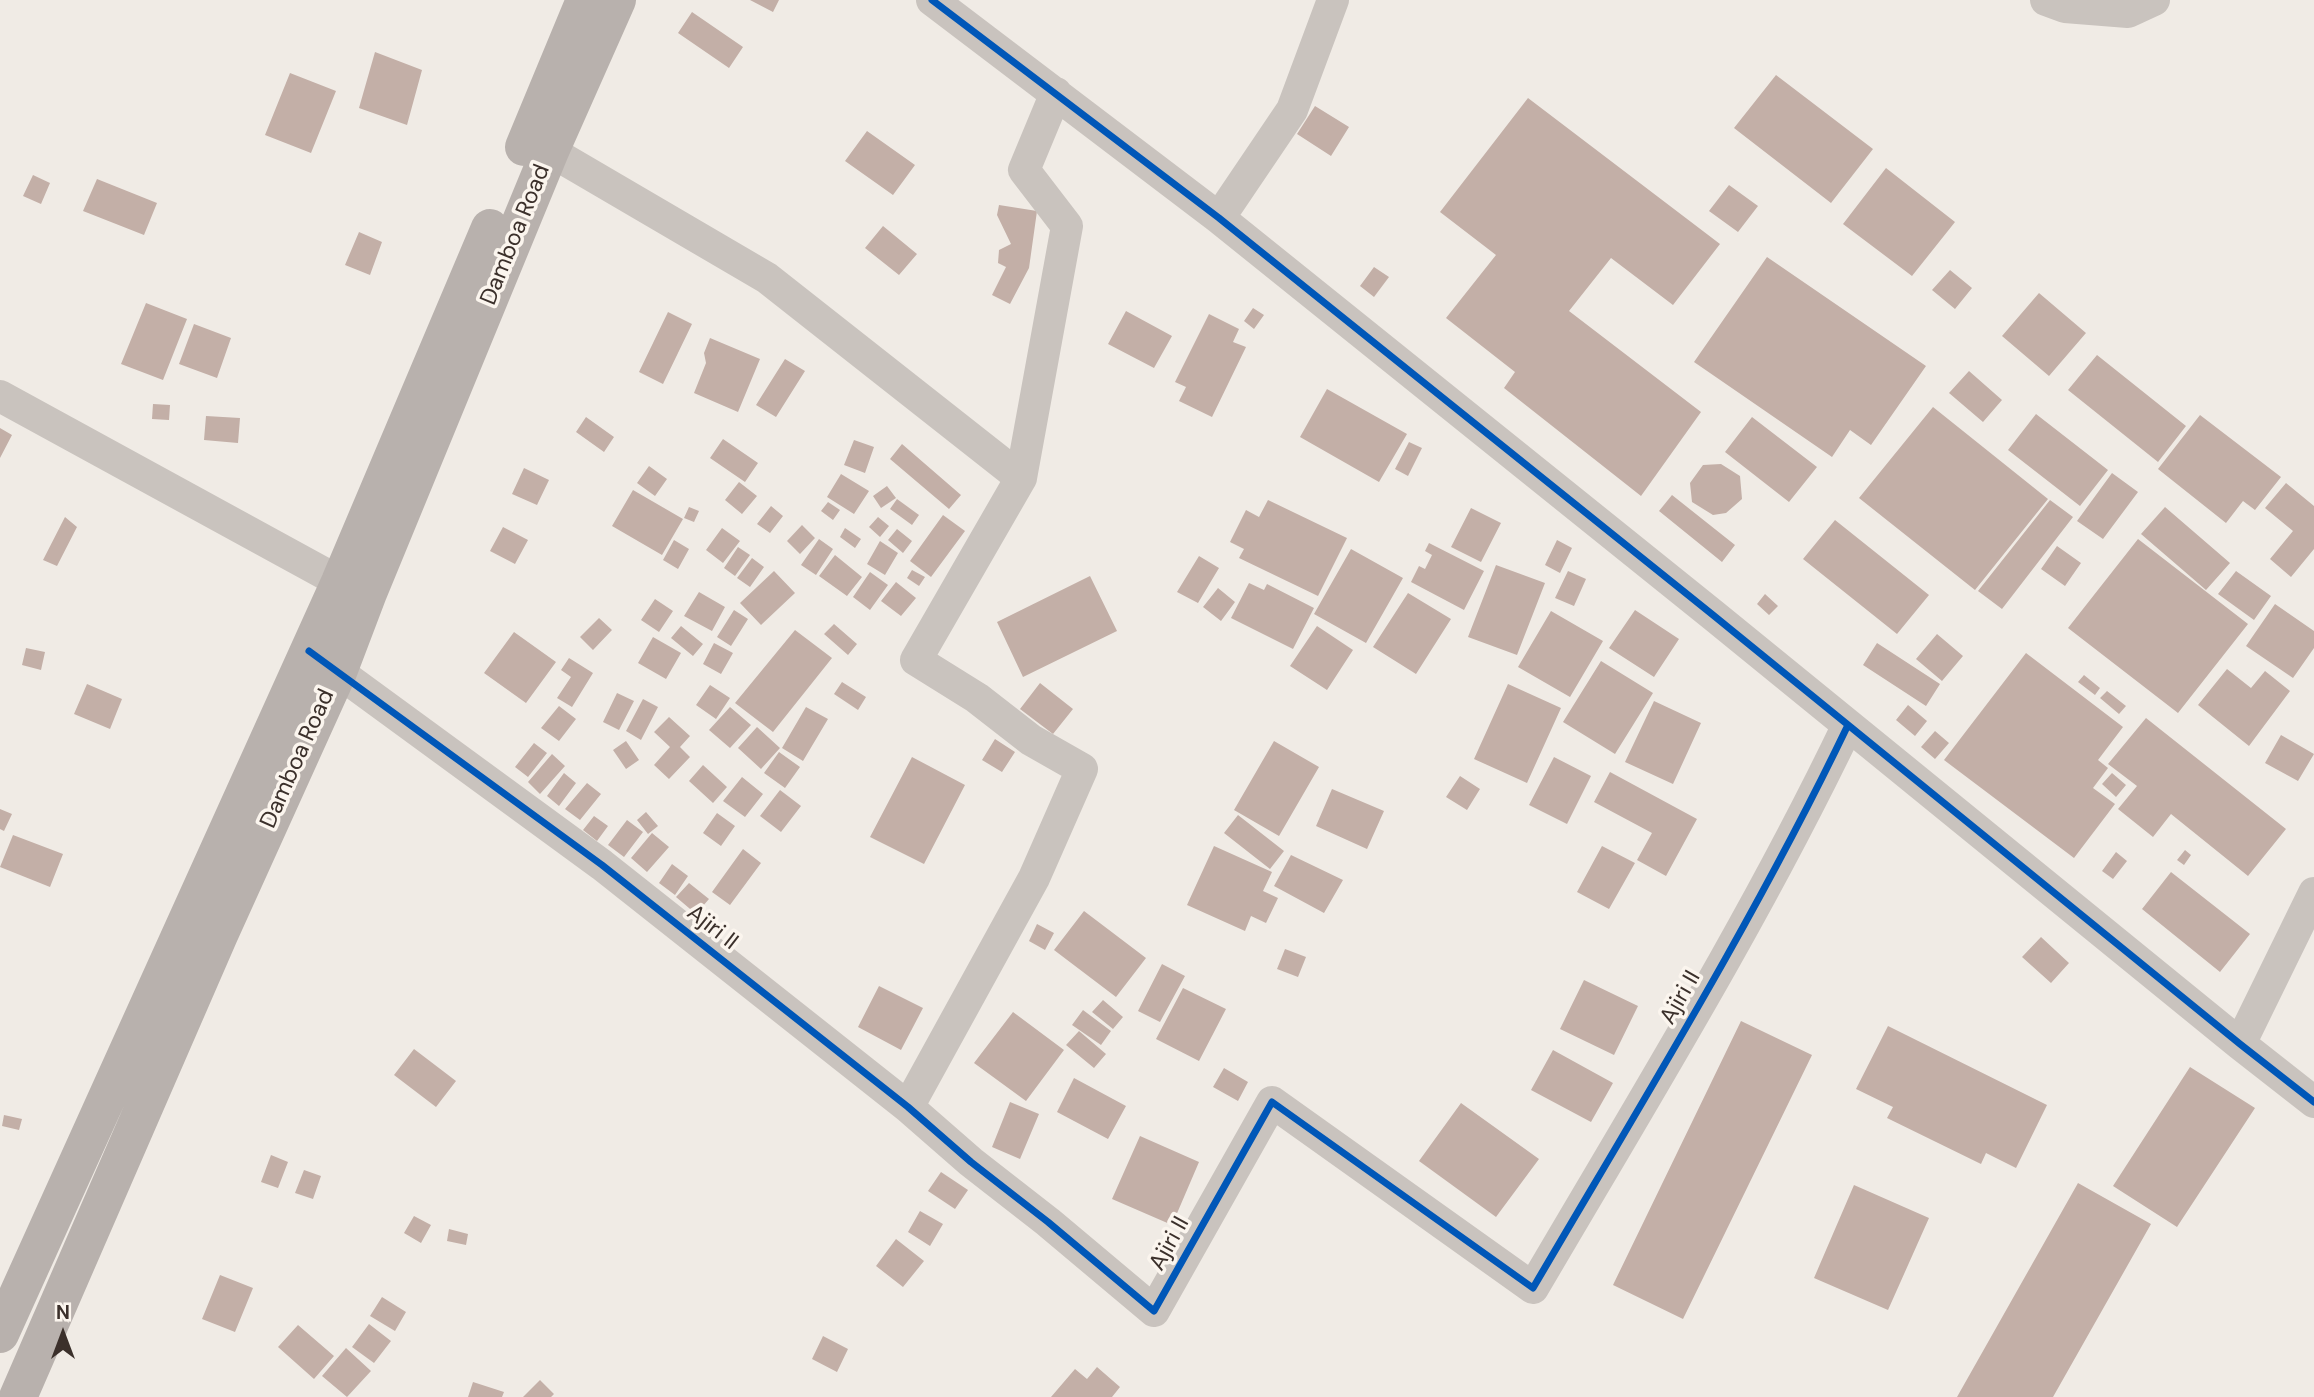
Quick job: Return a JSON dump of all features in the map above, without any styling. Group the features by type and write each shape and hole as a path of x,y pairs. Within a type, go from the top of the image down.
{"main road":[{"name":"Damboa Road","path":"18,1397 219,935 584,0"},
{"name":"Damboa Road","path":"354,588 617,0"},
{"name":"Damboa Road","path":"0,1334 324,661"}],"street":[{"path":"932,0 1219,218 2314,1102"},
{"path":"1219,218 1292,110 1333,0"},
{"path":"2046,0 2065,7 2128,12 2154,0"},
{"path":"908,1107 1034,878 1082,769 1031,740 977,698 916,660 1021,478 1067,226 1024,170 1056,93"},
{"path":"550,151 767,278 1021,478"},
{"path":"0,396 354,588"},
{"name":"Ajiri II","path":"324,661 602,865 908,1107 971,1162 1154,1311 1272,1102 1534,1288 1704,998 1813,797 1848,724"},
{"path":"2239,1044 2314,893"}],"building":[{"path":"750,0 779,0 773,12"},
{"path":"692,12 743,47 729,68 678,33"},
{"path":"375,52 422,70 407,125 359,108"},
{"path":"290,73 336,91 311,153 265,135"},
{"path":"1776,75 1873,149 1831,203 1734,128"},
{"path":"1528,98 1720,244 1673,305 1611,258 1569,311 1701,412 1641,496 1504,388 1515,372 1446,318 1496,255 1440,212"},
{"path":"1315,106 1349,127 1331,156 1297,134"},
{"path":"867,131 915,165 893,195 845,161"},
{"path":"1886,168 1955,222 1912,276 1843,224"},
{"path":"33,175 50,183 41,204 23,196"},
{"path":"97,179 157,203 144,235 83,211"},
{"path":"1729,185 1758,206 1738,232 1709,211"},
{"path":"999,205 1037,211 1029,268 1010,304 992,295 1006,267 998,263 999,250 1011,244 997,215"},
{"path":"883,226 917,254 899,275 865,248"},
{"path":"359,232 382,242 370,275 345,265"},
{"path":"1767,257 1926,366 1871,445 1850,430 1832,457 1694,362"},
{"path":"1374,267 1389,277 1374,297 1360,286"},
{"path":"1950,270 1972,288 1955,309 1932,290"},
{"path":"2039,293 2086,333 2049,376 2002,336"},
{"path":"146,303 187,319 163,380 121,364"},
{"path":"1253,308 1264,315 1254,329 1244,321"},
{"path":"1126,311 1172,336 1154,368 1108,344"},
{"path":"668,312 692,324 663,384 639,372"},
{"path":"1209,314 1239,329 1233,342 1246,347 1212,417 1179,401 1186,387 1175,382"},
{"path":"194,324 231,338 217,378 179,364"},
{"path":"710,338 760,359 738,412 694,393 706,363 704,353"},
{"path":"2097,355 2186,426 2158,462 2068,390"},
{"path":"785,359 805,371 776,417 756,405"},
{"path":"1969,371 2002,400 1983,422 1949,393"},
{"path":"1327,389 1407,434 1379,482 1300,437"},
{"path":"153,404 170,405 169,420 152,419"},
{"path":"1933,407 2048,499 1975,590 1859,498"},
{"path":"2036,414 2108,470 2080,506 2008,450"},
{"path":"2200,415 2281,477 2255,510 2243,501 2226,523 2158,469"},
{"path":"206,416 240,418 238,443 204,440"},
{"path":"586,417 614,437 604,452 576,432"},
{"path":"1752,417 1817,467 1789,502 1725,452"},
{"path":"0,428 12,435 0,458"},
{"path":"723,439 758,463 745,482 710,458"},
{"path":"854,440 874,447 865,473 844,465"},
{"path":"1409,442 1422,448 1408,476 1395,469"},
{"path":"902,444 961,495 949,509 890,459"},
{"path":"1721,464 1740,476 1742,499 1726,513 1713,515 1692,502 1690,483 1703,465"},
{"path":"649,466 667,479 655,496 637,483"},
{"path":"524,468 549,480 537,505 512,494"},
{"path":"2112,473 2138,492 2103,539 2077,521"},
{"path":"841,474 869,491 854,514 827,497"},
{"path":"739,482 757,496 742,514 725,500"},
{"path":"2286,483 2314,506 2314,549 2291,577 2270,559 2293,531 2265,508"},
{"path":"887,486 896,498 881,508 873,496"},
{"path":"633,490 683,519 662,555 612,526"},
{"path":"1672,495 1735,545 1722,562 1659,511"},
{"path":"897,499 919,515 912,525 890,509"},
{"path":"1268,500 1347,538 1318,596 1239,558 1244,549 1230,542 1246,510 1259,517"},
{"path":"2050,500 2073,517 2002,609 1978,591"},
{"path":"828,502 840,510 833,520 821,511"},
{"path":"771,506 783,516 770,533 757,524"},
{"path":"689,507 699,511 694,522 684,518"},
{"path":"2165,507 2230,563 2206,590 2141,534"},
{"path":"1471,508 1501,523 1481,562 1451,547"},
{"path":"943,515 965,531 931,577 910,561"},
{"path":"65,517 77,527 57,566 43,560"},
{"path":"878,517 889,526 880,537 869,527"},
{"path":"1835,520 1929,595 1897,634 1803,559"},
{"path":"802,525 815,538 800,554 787,541"},
{"path":"503,527 528,540 515,564 490,551"},
{"path":"722,528 740,541 723,563 706,550"},
{"path":"845,528 861,539 855,548 840,537"},
{"path":"897,529 912,541 903,553 888,540"},
{"path":"819,539 833,549 816,575 801,565"},
{"path":"2138,539 2248,624 2178,713 2068,628"},
{"path":"674,540 689,549 678,569 663,560"},
{"path":"1557,540 1572,548 1560,573 1545,565"},
{"path":"880,541 898,553 885,575 867,564"},
{"path":"1429,543 1484,571 1464,610 1411,582 1419,566 1425,569 1432,555 1425,551"},
{"path":"2057,546 2081,563 2065,586 2041,569"},
{"path":"738,547 750,555 735,576 724,568"},
{"path":"1351,549 1403,578 1366,643 1314,614"},
{"path":"835,555 862,577 847,596 819,576"},
{"path":"1199,556 1219,568 1198,603 1177,592"},
{"path":"752,558 764,567 750,587 737,578"},
{"path":"1496,565 1545,583 1517,655 1468,637"},
{"path":"912,570 925,577 919,586 907,578"},
{"path":"774,571 795,593 761,625 740,603"},
{"path":"1568,571 1586,579 1574,606 1555,598"},
{"path":"2236,571 2271,596 2254,620 2218,594"},
{"path":"870,572 888,585 870,610 853,597"},
{"path":"1090,576 1117,631 1023,677 997,622"},
{"path":"896,582 916,598 901,616 881,601"},
{"path":"1249,583 1264,590 1267,584 1314,608 1293,649 1231,618"},
{"path":"1218,588 1235,602 1221,621 1203,607"},
{"path":"699,592 725,607 712,631 684,616"},
{"path":"1408,593 1451,619 1416,674 1373,647"},
{"path":"1765,594 1778,606 1769,615 1757,604"},
{"path":"655,599 673,611 659,632 641,620"},
{"path":"2275,604 2314,631 2314,648 2293,678 2246,646"},
{"path":"734,610 748,619 731,646 717,637"},
{"path":"1635,610 1679,639 1654,677 1609,648"},
{"path":"1551,611 1603,641 1570,697 1518,667"},
{"path":"599,618 612,630 593,650 580,637"},
{"path":"834,624 857,644 848,655 824,634"},
{"path":"681,626 703,644 693,656 671,638"},
{"path":"1317,626 1353,650 1327,690 1290,666"},
{"path":"795,630 832,658 773,732 735,703"},
{"path":"514,632 556,662 526,703 484,673"},
{"path":"1937,634 1963,656 1942,681 1916,659"},
{"path":"653,637 681,653 666,679 638,663"},
{"path":"714,643 733,653 721,674 703,664"},
{"path":"1877,643 1940,684 1926,706 1863,665"},
{"path":"26,648 45,652 41,670 22,665"},
{"path":"2026,653 2123,727 2098,760 2108,768 2093,788 2115,804 2074,858 1944,760"},
{"path":"569,658 593,673 572,707 557,698 571,677 561,670"},
{"path":"1601,661 1653,693 1615,754 1563,722"},
{"path":"2227,669 2251,688 2265,671 2290,691 2249,746 2198,705"},
{"path":"2084,675 2100,688 2095,695 2078,682"},
{"path":"842,682 866,697 858,710 834,694"},
{"path":"1040,683 1073,709 1053,734 1020,709"},
{"path":"87,684 122,699 110,729 74,714"},
{"path":"1508,684 1561,708 1527,783 1474,759"},
{"path":"710,685 730,698 716,719 696,705"},
{"path":"2107,691 2126,706 2119,714 2100,698"},
{"path":"617,693 634,701 619,730 603,722"},
{"path":"643,699 658,707 641,740 626,731"},
{"path":"1654,701 1701,723 1673,784 1625,762"},
{"path":"1908,705 1927,721 1915,736 1896,720"},
{"path":"559,706 576,719 559,741 541,728"},
{"path":"730,707 751,725 730,748 709,730"},
{"path":"806,707 828,719 803,761 782,748"},
{"path":"669,717 690,736 680,747 690,757 669,779 654,765 670,747 654,732"},
{"path":"2146,718 2286,829 2248,876 2171,814 2153,837 2118,809 2137,786 2108,764"},
{"path":"757,727 780,748 761,769 738,748"},
{"path":"1935,731 1949,743 1935,759 1921,747"},
{"path":"2281,735 2314,754 2298,781 2265,763"},
{"path":"995,739 1015,752 1002,772 982,760"},
{"path":"626,741 639,760 626,769 613,750"},
{"path":"1274,741 1319,767 1279,836 1234,810"},
{"path":"534,743 547,753 528,777 515,767"},
{"path":"779,752 800,767 785,788 764,773"},
{"path":"552,754 565,766 540,794 528,782"},
{"path":"912,757 965,785 924,864 870,837"},
{"path":"1554,757 1591,776 1567,824 1529,805"},
{"path":"703,765 727,787 713,803 689,781"},
{"path":"1610,772 1697,819 1666,876 1637,860 1652,833 1594,802"},
{"path":"564,773 576,783 559,806 547,796"},
{"path":"2112,773 2126,785 2116,797 2102,784"},
{"path":"1460,776 1480,789 1467,810 1446,797"},
{"path":"742,777 763,794 745,817 723,801"},
{"path":"587,783 601,794 580,820 565,809"},
{"path":"1332,789 1384,811 1367,849 1316,826"},
{"path":"780,790 801,806 781,832 760,816"},
{"path":"0,809 12,814 4,831 0,829"},
{"path":"646,812 658,826 648,834 637,820"},
{"path":"717,813 735,826 721,846 703,833"},
{"path":"1238,815 1284,851 1270,869 1224,833"},
{"path":"594,816 608,826 597,841 583,830"},
{"path":"627,820 643,832 624,857 608,845"},
{"path":"652,833 669,847 647,872 631,858"},
{"path":"13,835 63,854 50,887 0,867"},
{"path":"1214,846 1272,872 1263,891 1278,898 1266,923 1251,916 1245,931 1187,905"},
{"path":"1602,846 1635,863 1609,909 1577,892"},
{"path":"743,849 761,863 730,905 712,892"},
{"path":"2185,850 2191,855 2184,865 2177,860"},
{"path":"2116,852 2127,861 2113,879 2102,871"},
{"path":"1291,855 1343,880 1324,913 1274,886"},
{"path":"672,864 688,876 675,895 659,883"},
{"path":"2171,872 2250,934 2220,972 2142,909"},
{"path":"689,883 709,899 696,914 676,897"},
{"path":"1084,911 1146,958 1116,997 1054,950"},
{"path":"1037,924 1054,933 1045,950 1029,941"},
{"path":"2041,937 2069,963 2051,983 2022,957"},
{"path":"1285,949 1306,957 1298,977 1277,969"},
{"path":"1162,964 1185,976 1160,1022 1138,1011"},
{"path":"1584,980 1638,1006 1614,1055 1560,1029"},
{"path":"879,986 923,1008 901,1050 858,1027"},
{"path":"1183,988 1226,1009 1199,1061 1156,1039"},
{"path":"1103,1000 1123,1017 1113,1029 1092,1012"},
{"path":"1083,1010 1111,1031 1101,1045 1072,1025"},
{"path":"1013,1012 1064,1050 1026,1101 974,1063"},
{"path":"1741,1021 1812,1055 1683,1319 1613,1285"},
{"path":"1888,1026 2047,1105 2016,1168 1986,1153 1981,1164 1887,1118 1893,1107 1856,1089"},
{"path":"1079,1031 1106,1054 1094,1068 1066,1045"},
{"path":"414,1049 456,1081 436,1107 394,1075"},
{"path":"1553,1050 1613,1083 1591,1122 1531,1090"},
{"path":"2190,1067 2255,1108 2177,1227 2113,1186"},
{"path":"1224,1068 1248,1082 1238,1101 1213,1087"},
{"path":"1074,1078 1126,1106 1108,1139 1057,1112"},
{"path":"1010,1102 1039,1114 1020,1159 992,1147"},
{"path":"1461,1103 1539,1159 1496,1217 1419,1161"},
{"path":"4,1115 22,1119 19,1130 2,1126"},
{"path":"1140,1136 1199,1162 1172,1225 1112,1199"},
{"path":"271,1155 288,1162 278,1188 261,1182"},
{"path":"304,1170 321,1176 313,1199 295,1193"},
{"path":"941,1172 968,1190 955,1209 928,1191"},
{"path":"2078,1183 2151,1224 2053,1397 1957,1397"},
{"path":"1854,1185 1929,1218 1888,1310 1814,1278"},
{"path":"920,1211 943,1224 930,1246 908,1232"},
{"path":"414,1216 431,1225 421,1243 404,1233"},
{"path":"449,1229 468,1234 466,1245 447,1241"},
{"path":"896,1239 924,1261 903,1287 876,1266"},
{"path":"220,1275 253,1288 235,1332 202,1319"},
{"path":"382,1297 406,1312 395,1331 370,1316"},
{"path":"369,1324 391,1341 374,1363 352,1347"},
{"path":"298,1325 334,1356 314,1379 278,1347"},
{"path":"823,1336 848,1349 837,1372 812,1359"},
{"path":"346,1348 371,1371 347,1397 322,1376"},
{"path":"1097,1367 1120,1387 1112,1397 1051,1397 1075,1369 1087,1379"},
{"path":"540,1380 554,1394 551,1397 523,1397"},
{"path":"473,1382 504,1392 502,1397 468,1397"}],"cycle path":[{"path":"932,0 1219,218 2314,1102"},
{"path":"309,651 602,865 908,1107 971,1162 1154,1311 1272,1102 1533,1288 1736,939 1848,725"}]}
